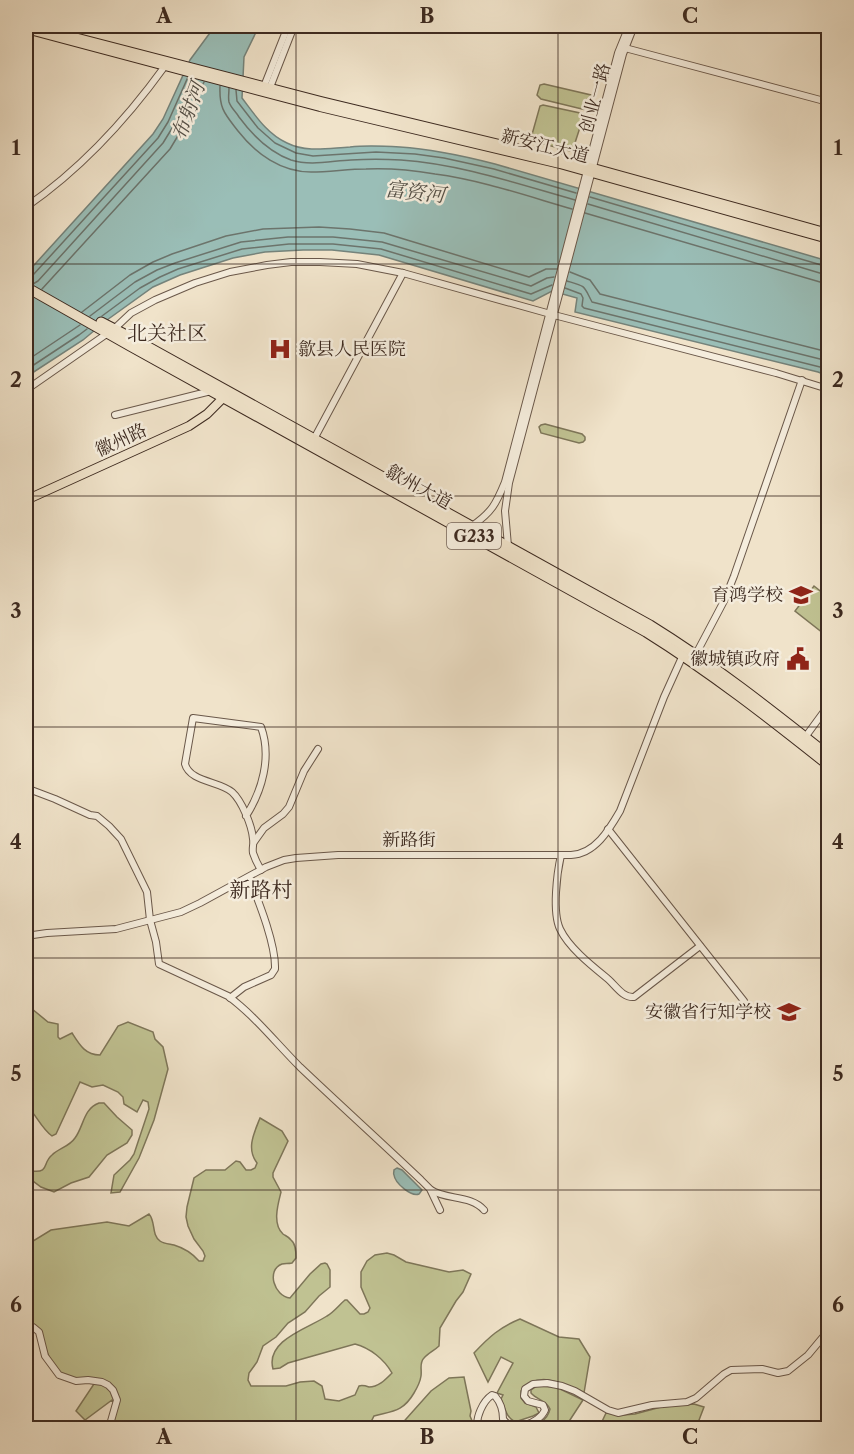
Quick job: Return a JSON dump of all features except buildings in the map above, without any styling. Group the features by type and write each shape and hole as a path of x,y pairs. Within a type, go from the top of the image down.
{"highway":[{"name":"G233","path":"26,280 108,330"},
{"name":"G233","path":"26,287 108,330"},
{"name":"歙州大道","path":"108,330 211,391 622,618 682,655 738,694 828,765"},
{"name":"歙州大道","path":"108,330 314,439 650,625 734,680 828,754"}],"main road":[{"path":"32,26 178,66"},
{"path":"26,29 165,66 178,66"},
{"name":"新安江大道","path":"178,66 828,233"},
{"name":"新安江大道","path":"589,173 828,239"},
{"name":"徽州路","path":"26,500 189,426 207,414 224,398"}],"street":[{"path":"266,90 288,26"},
{"path":"266,90 294,26"},
{"name":"创业一路","path":"589,173 618,53 629,26"},
{"name":"创业一路","path":"589,173 625,48 634,26"},
{"path":"625,48 828,102"},
{"path":"26,207 67,175 96,148 136,104 165,66"},
{"path":"472,526 483,519 494,506 505,482 589,173"},
{"path":"26,390 131,313 155,300 206,279 243,269 279,263 320,262 357,264 403,273 802,380 828,389"},
{"path":"314,439 403,273"},
{"path":"508,546 505,511 507,491 551,314"},
{"path":"696,654 734,576 802,380"},
{"path":"115,415 211,391"},
{"name":"新路街","path":"26,936 116,929 150,920 191,907 261,870 290,859 338,855 575,855 588,851 608,829 620,811 682,655"},
{"path":"806,736 828,706"},
{"path":"246,816 258,795 265,765 265,746 261,728 193,718 186,769 192,774 231,791 240,804 251,829 254,842 253,853 261,870"},
{"path":"254,842 268,825 289,807 304,771 318,749"},
{"path":"26,788 97,816 121,839 147,892 159,964 230,998 263,1027 329,1095 430,1189 440,1194 474,1202 484,1210"},
{"path":"608,829 744,1001"},
{"path":"561,855 556,890 558,924 585,960 626,997 634,998 700,946"},
{"path":"230,998 244,987 271,975 275,969 266,925 249,877"},
{"path":"430,1189 440,1210"},
{"path":"26,1328 33,1327 39,1332 45,1356 60,1375 76,1381 102,1382 111,1387 117,1400 111,1428"},
{"path":"478,1428 477,1419 486,1400 493,1395 497,1397 503,1410 503,1419 509,1425 531,1423 540,1418 545,1410 544,1407 530,1402 525,1397 525,1389 533,1384 547,1383 565,1387 618,1413 652,1405 687,1402 696,1398 731,1370 762,1369 778,1373 788,1371 808,1355 828,1331"},
{"path":"828,1386 828,1407"}],"green space":[{"path":"540,85 591,95 593,100 590,108 586,110 541,99 537,95"},
{"path":"540,106 580,113 583,118 573,149 570,151 532,141"},
{"path":"545,424 582,434 585,440 579,443 541,433 539,427"},
{"path":"814,586 828,597 828,637 795,611"},
{"path":"26,1004 48,1022 58,1024 60,1039 72,1033 83,1048 95,1055 100,1055 118,1026 128,1022 153,1032 155,1039 163,1047 168,1069 154,1120 139,1158 120,1192 111,1193 114,1175 134,1154 149,1109 148,1102 143,1100 137,1112 124,1104 123,1097 118,1092 103,1085 92,1087 80,1082 56,1134 52,1136 26,1105 26,1064 31,1052 26,1039"},
{"path":"99,1103 104,1103 132,1130 127,1143 107,1155 89,1177 54,1192 41,1187 29,1178 32,1171 44,1169 52,1155 73,1141 90,1109"},
{"path":"260,1118 282,1131 288,1141 273,1177 281,1192 278,1202 278,1225 283,1234 294,1244 296,1258 292,1263 277,1267 273,1277 276,1288 284,1296 290,1298 310,1274 325,1263 330,1270 330,1287 305,1312 288,1323 276,1337 263,1346 257,1362 249,1373 248,1380 251,1386 286,1386 314,1381 322,1386 325,1399 339,1401 355,1395 359,1386 373,1387 387,1378 392,1373 385,1363 371,1351 355,1344 288,1363 280,1368 273,1369 272,1359 276,1350 290,1336 330,1314 345,1300 360,1314 368,1312 370,1308 361,1287 361,1272 367,1261 375,1255 387,1253 406,1262 449,1272 463,1270 471,1274 463,1292 440,1328 439,1346 422,1360 421,1379 415,1391 406,1404 392,1412 374,1416 371,1428 109,1428 115,1404 112,1400 85,1420 76,1411 94,1384 76,1382 61,1374 52,1363 41,1334 26,1327 26,1243 30,1243 51,1230 107,1222 129,1226 149,1214 155,1235 160,1241 181,1248 191,1253 199,1261 203,1261 205,1256 194,1239 186,1217 194,1178 206,1170 225,1170 236,1161 240,1162 246,1170 255,1168 257,1163 252,1147"},
{"path":"520,1319 559,1337 579,1339 590,1357 584,1393 551,1380 535,1381 521,1391 521,1398 525,1403 536,1407 539,1413 515,1422 506,1412 501,1399 503,1395 497,1393 513,1363 501,1357 488,1382 474,1353 495,1333"},
{"path":"464,1377 470,1416 475,1428 453,1428 441,1424 440,1428 398,1428 431,1391 449,1378"},
{"path":"537,1386 556,1387 583,1400 566,1426 556,1423 555,1428 525,1428 544,1420 549,1413 550,1409 546,1404 531,1393 531,1390"},
{"path":"694,1404 704,1407 696,1428 599,1428 606,1413 635,1414 661,1407"}],"water":[{"path":"215,26 259,26 244,57 242,98 267,129 280,139 295,146 318,149 363,146 394,147 424,149 460,156 495,164 828,261 828,376 575,312 577,298 552,291 533,301 379,255 332,250 303,250 265,252 233,258 180,275 153,287 83,340 26,377 26,274 153,134 163,119 190,60"},
{"path":"397,1168 402,1170 422,1190 419,1194 404,1189 397,1182 394,1170"}],"place":[{"name":"歙县人民医院","path":"280,349"},
{"name":"育鸿学校","path":"801,595"},
{"name":"徽城镇政府","path":"798,659"},
{"name":"安徽省行知学校","path":"789,1012"}],"district":[{"name":"北关社区","path":"167,333"},
{"name":"新路村","path":"261,890"}],"water label":[{"name":"布射河","path":"188,111"},
{"name":"富资河","path":"415,192"}]}
